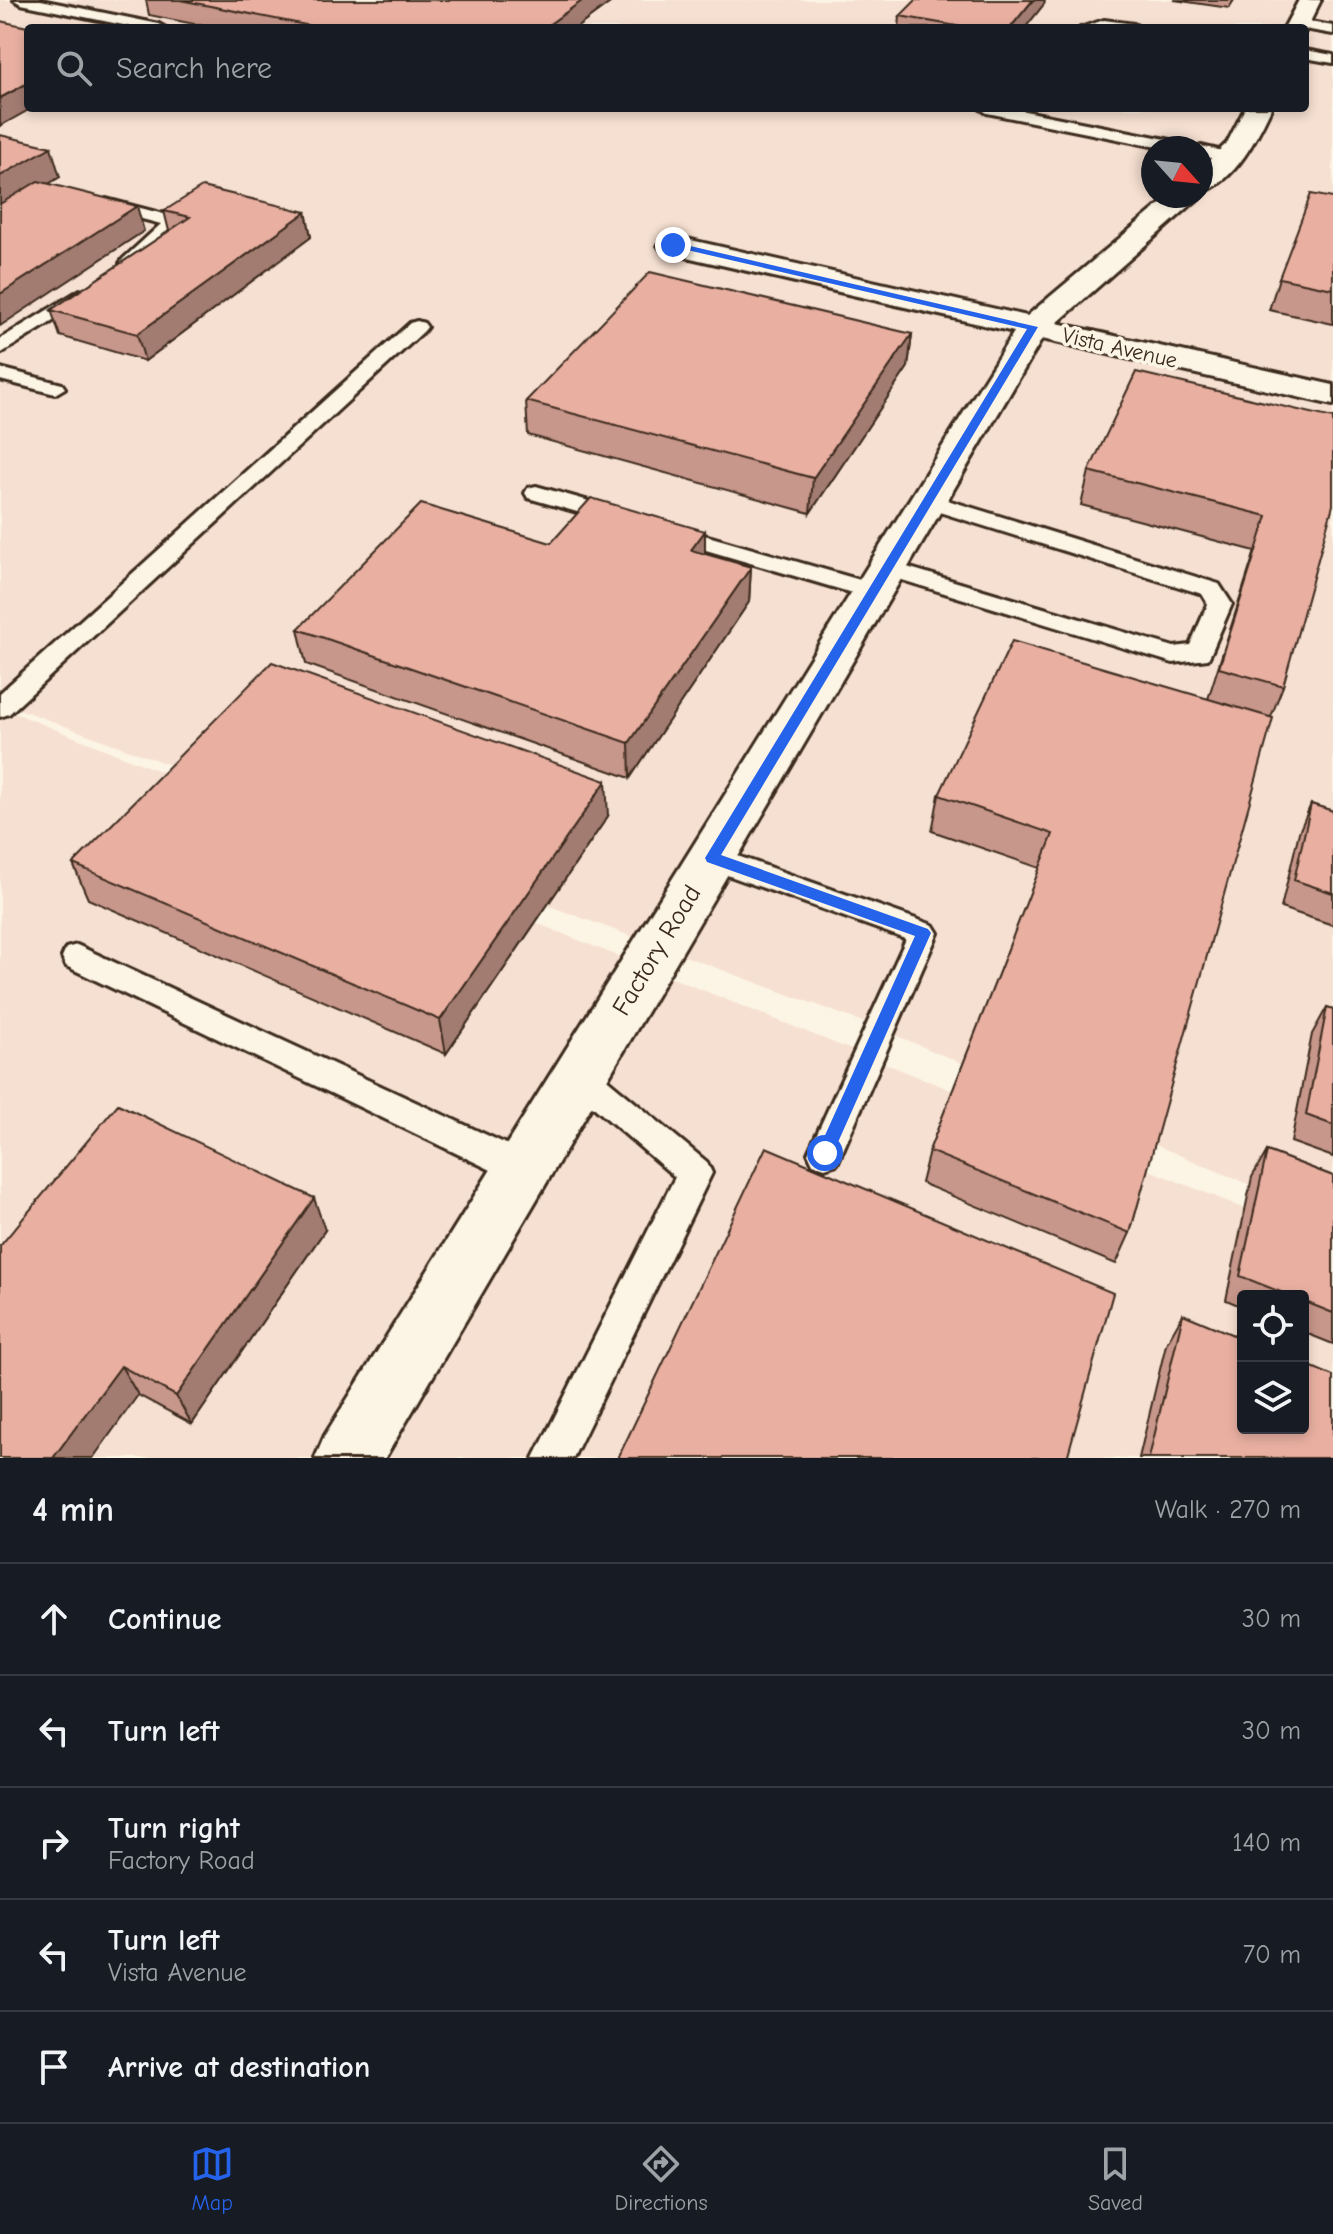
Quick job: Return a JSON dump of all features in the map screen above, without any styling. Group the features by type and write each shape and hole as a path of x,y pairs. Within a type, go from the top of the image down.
{"street":[{"path":"1298,24 1310,0"},
{"path":"1213,173 1239,147 1256,112"},
{"name":"Factory Road","path":"348,1458 1033,327 1173,208"},
{"name":"Vista Avenue","path":"673,245 1333,395"}],"lane":[{"path":"22,0 139,24"},
{"path":"1309,27 1333,30"},
{"path":"1309,55 1333,59"},
{"path":"1007,112 1141,139"},
{"path":"1213,153 1230,157"},
{"path":"0,348 138,257 173,222 88,199"},
{"path":"0,708 417,327"},
{"path":"0,374 55,388"},
{"path":"536,493 651,526 880,580 1173,655 1199,653 1220,604 1211,589 928,501"},
{"path":"712,858 923,933 825,1153"},
{"path":"77,957 524,1169"},
{"path":"553,1458 695,1173 580,1076"}],"shaded area":[{"path":"0,0 1333,0 1333,1220 876,1027 0,702"},
{"path":"0,707 1333,1244 1333,1458 0,1458"}],"building":[{"path":"180,0 583,0 550,24 301,24"},
{"path":"916,0 1033,0 1013,24 945,24 900,16"},
{"path":"0,21 24,26 24,85 0,98"},
{"path":"0,135 51,147 0,176"},
{"path":"38,181 137,206 0,294 0,204"},
{"path":"202,187 306,212 137,334 51,310 190,217 164,211"},
{"path":"1311,194 1333,198 1333,289 1279,278"},
{"path":"650,272 912,334 813,478 526,401"},
{"path":"1136,372 1333,418 1333,505 1283,686 1219,668 1267,516 1089,471"},
{"path":"591,498 705,531 691,550 751,567 629,743 298,629 421,504 551,543"},
{"path":"1012,641 1273,718 1130,1233 929,1151 1053,834 939,795"},
{"path":"272,662 606,781 440,1020 73,864"},
{"path":"1311,804 1333,811 1333,893 1294,880"},
{"path":"1327,1007 1333,1009 1333,1125 1306,1115"},
{"path":"118,1104 314,1198 176,1396 121,1366 53,1458 0,1458 0,1246"},
{"path":"766,1147 1113,1293 1067,1458 618,1458"},
{"path":"1267,1151 1333,1176 1333,1313 1309,1303 1309,1290 1276,1290 1240,1276"},
{"path":"1183,1314 1237,1336 1237,1434 1309,1434 1309,1366 1333,1376 1333,1458 1149,1458"}],"route":[{"path":"673,245 1033,327 712,858 923,933 825,1153"}]}
